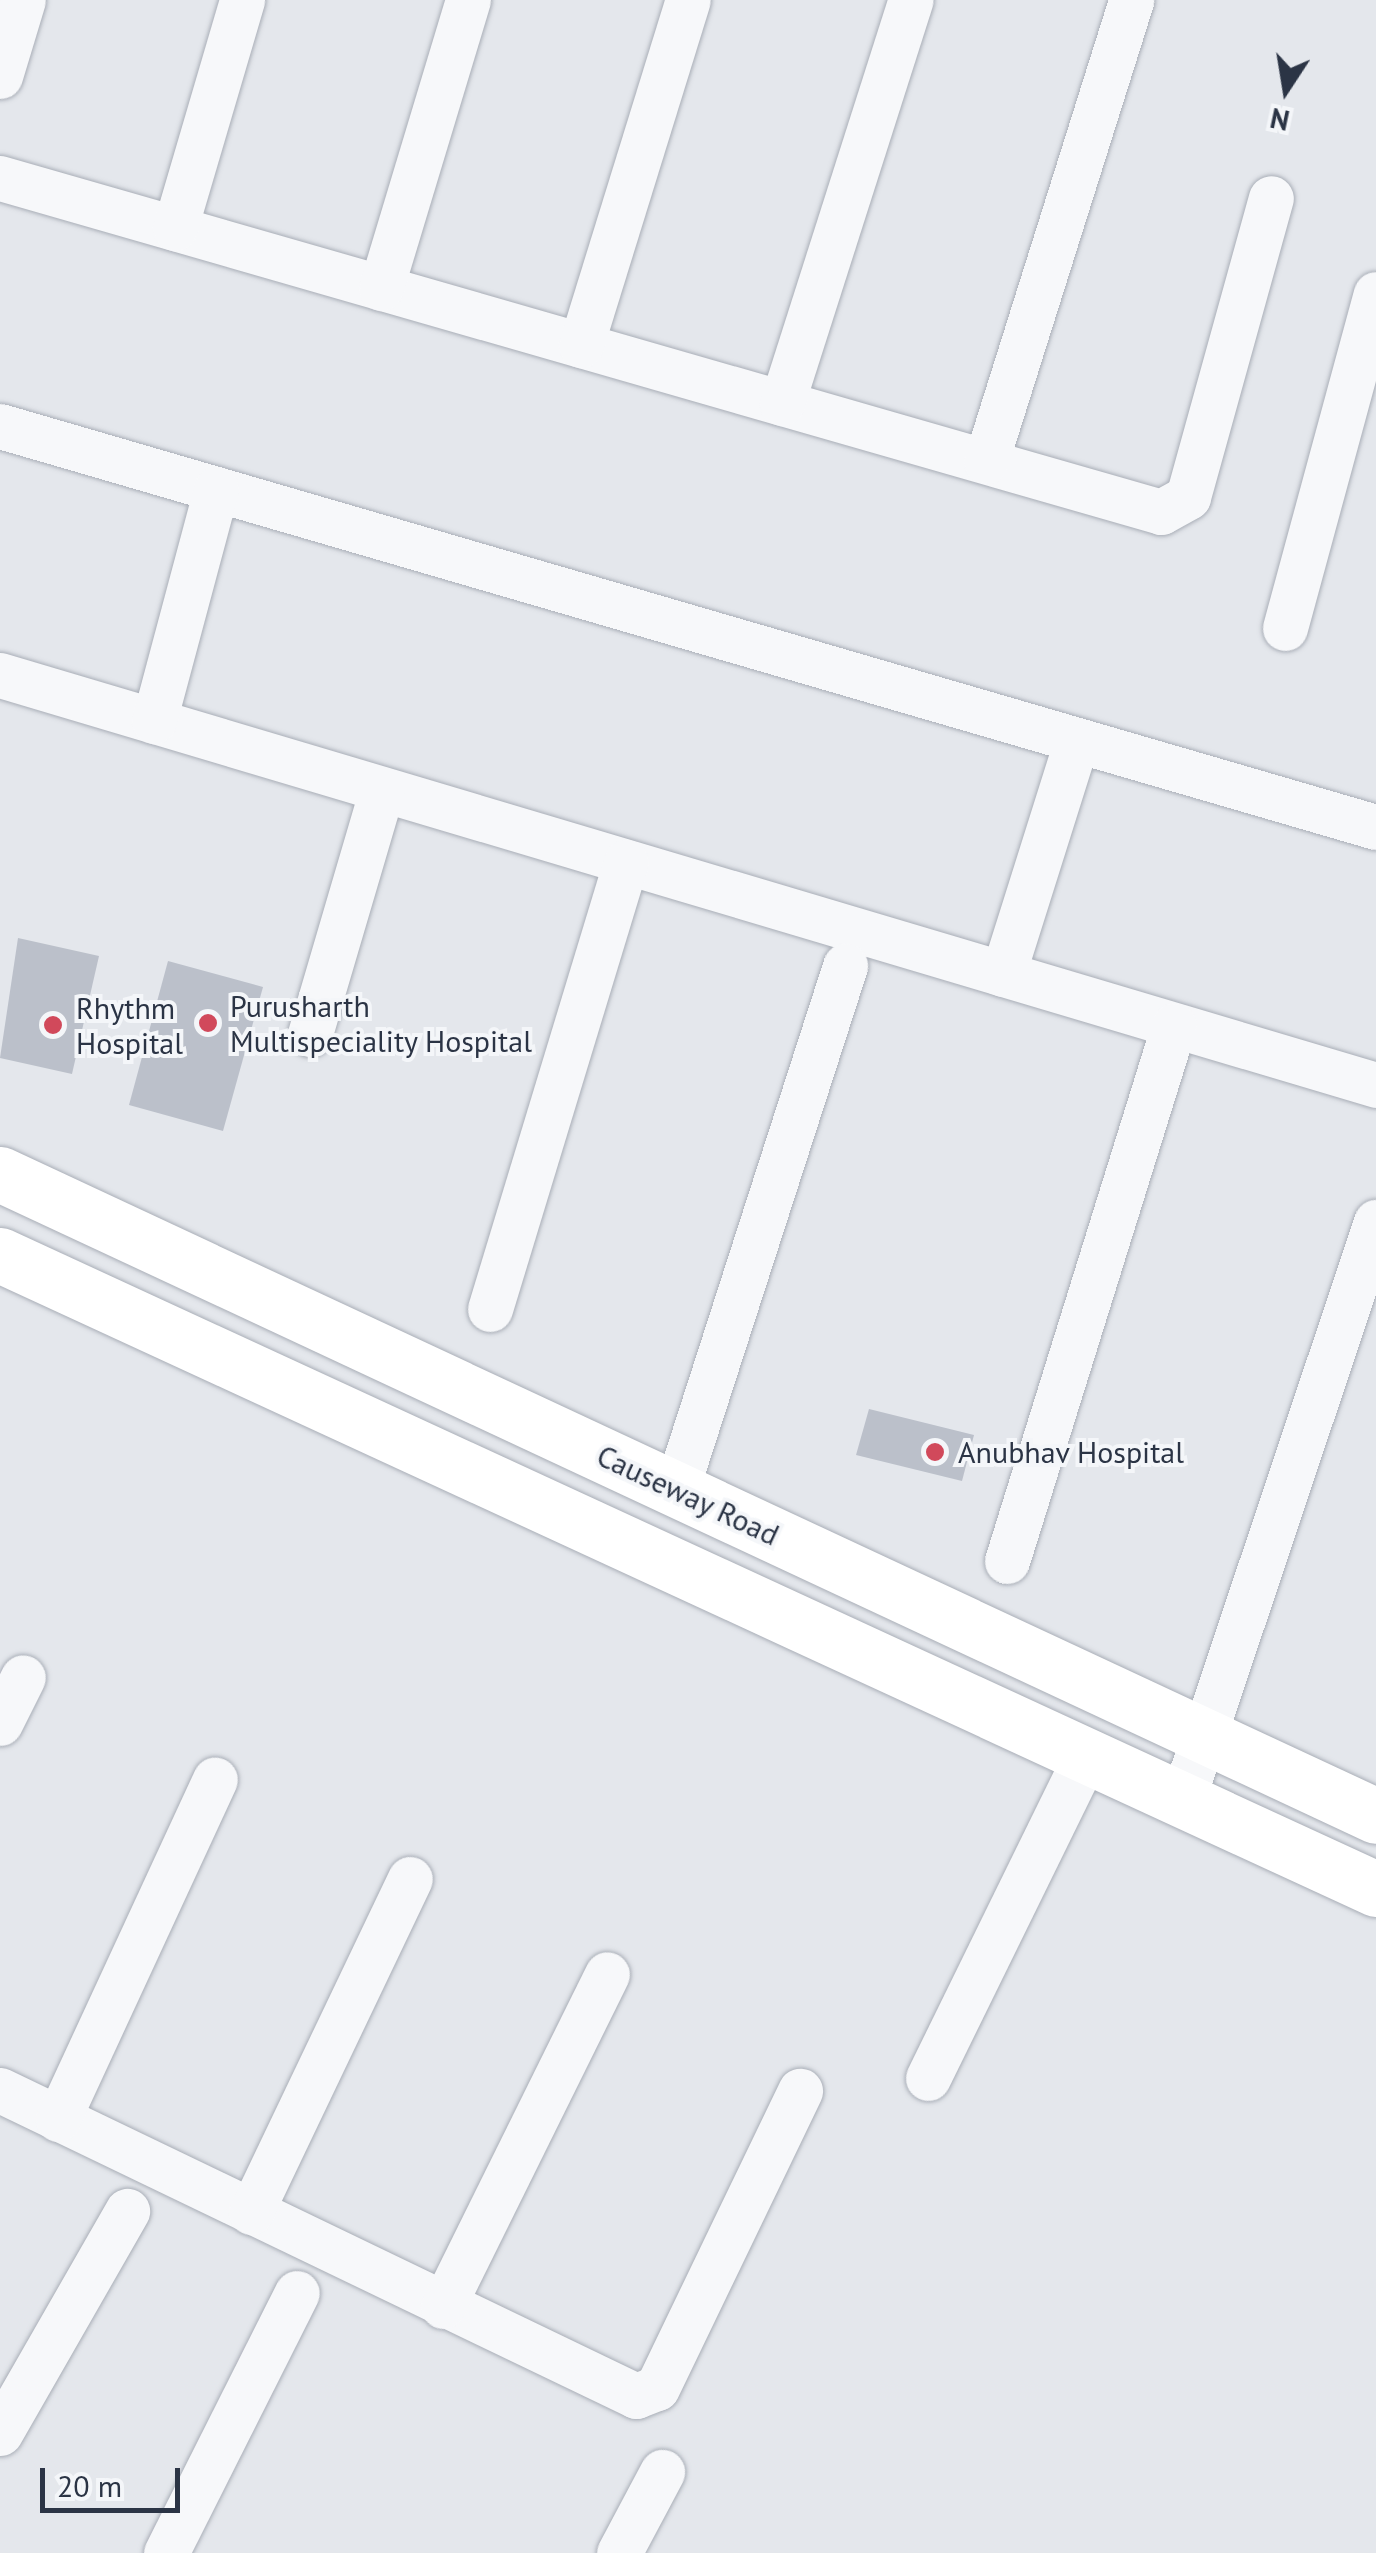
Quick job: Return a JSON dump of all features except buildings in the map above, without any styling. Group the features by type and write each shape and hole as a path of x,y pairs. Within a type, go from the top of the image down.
{"main road":[{"name":"Causeway Road","path":"0,1174 1376,1816"},
{"path":"0,1255 1083,1761 1376,1889"}],"street":[{"path":"0,76 23,0"},
{"path":"175,228 242,0"},
{"path":"381,288 468,0"},
{"path":"582,345 688,0"},
{"path":"782,402 911,0"},
{"path":"986,461 1130,0"},
{"path":"0,178 1161,512 1178,508 1271,198"},
{"path":"1285,628 1376,294"},
{"path":"0,426 1376,827"},
{"path":"154,721 216,489"},
{"path":"0,675 1376,1085"},
{"path":"1003,974 1077,740"},
{"path":"310,1034 382,790"},
{"path":"490,1310 626,862"},
{"path":"676,1490 844,966"},
{"path":"1007,1561 1174,1026"},
{"path":"1181,1804 1366,1286 1376,1222"},
{"path":"0,1723 23,1677"},
{"path":"928,2078 1083,1761"},
{"path":"58,2119 215,1779"},
{"path":"251,2212 410,1879"},
{"path":"443,2306 607,1974"},
{"path":"0,2090 636,2396 656,2388 800,2091"},
{"path":"0,2434 127,2211"},
{"path":"166,2553 297,2293"},
{"path":"618,2553 662,2472"}],"place":[{"name":"Purusharth Multispeciality Hospital","path":"208,1023"},
{"name":"Rhythm Hospital","path":"53,1025"},
{"name":"Anubhav Hospital","path":"935,1452"}]}
